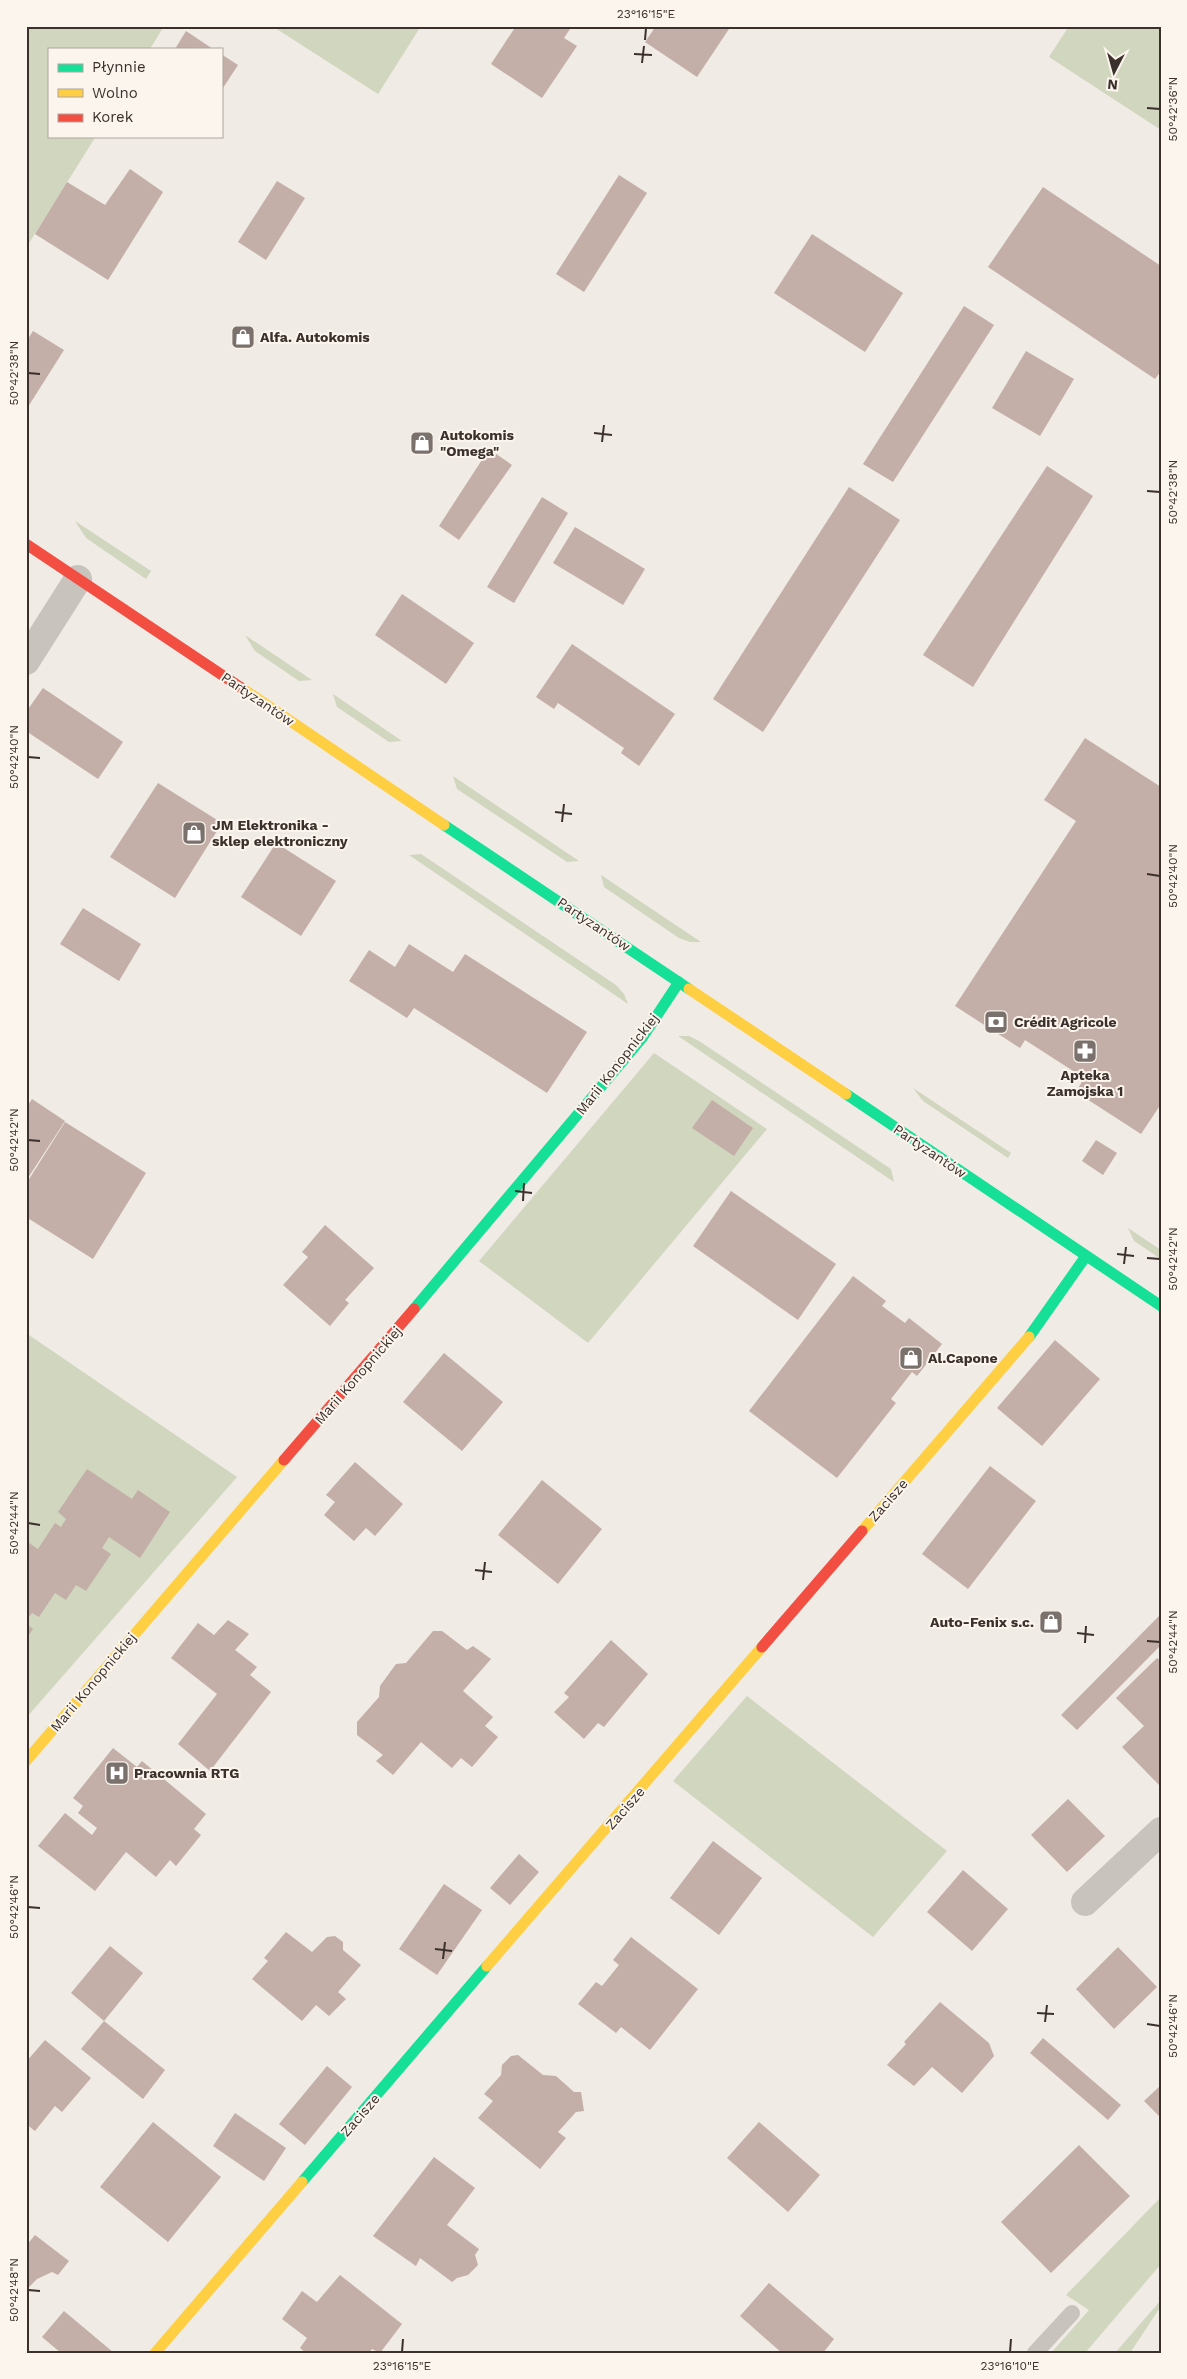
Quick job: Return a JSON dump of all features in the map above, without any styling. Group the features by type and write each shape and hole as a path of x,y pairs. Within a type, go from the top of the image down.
{"street":[{"name":"Partyzantów","path":"26,544 1161,1306"},
{"path":"26,661 78,579"},
{"name":"Marii Konopnickiej","path":"26,1761 362,1371 642,1038 679,982"},
{"name":"Zacisze","path":"155,2353 1038,1326 1086,1256"},
{"path":"1085,1902 1161,1830"}],"lane":[{"path":"1036,2353 1072,2312"}],"green space":[{"path":"26,26 164,26 151,48 48,48 48,138 95,138 26,248"},
{"path":"272,26 421,26 378,94"},
{"path":"1069,26 1161,26 1161,130 1049,57"},
{"path":"75,521 151,571 146,579 86,538"},
{"path":"245,635 312,680 299,681 255,651"},
{"path":"333,694 402,741 389,742 337,707"},
{"path":"453,776 579,861 567,862 457,789"},
{"path":"421,854 616,985 624,994 628,1004 409,855"},
{"path":"601,875 701,942 690,942 679,938 604,887"},
{"path":"678,1036 689,1036 699,1041 891,1169 894,1182"},
{"path":"654,1053 767,1129 588,1343 479,1261"},
{"path":"913,1088 1011,1153 1008,1158 923,1101"},
{"path":"1128,1228 1161,1250 1161,1259 1134,1241"},
{"path":"26,1333 237,1477 26,1718"},
{"path":"747,1696 947,1851 873,1937 673,1781"},
{"path":"1161,2197 1161,2264 1085,2353 1051,2353 1089,2310 1066,2295"},
{"path":"1161,2300 1161,2306 1130,2353 1115,2353"}],"building":[{"path":"516,26 572,26 564,38 577,46 542,98 491,64"},
{"path":"656,26 731,26 697,77 645,42"},
{"path":"186,31 212,48 176,48"},
{"path":"222,55 238,65 222,89"},
{"path":"130,169 163,192 108,280 35,234 67,182 105,205"},
{"path":"619,175 647,193 584,292 556,274"},
{"path":"277,181 305,198 266,260 238,242"},
{"path":"1043,187 1161,266 1161,371 1155,379 988,267"},
{"path":"812,234 903,293 865,352 774,293"},
{"path":"964,306 994,325 893,482 863,464"},
{"path":"33,331 64,350 26,410 26,342"},
{"path":"1026,351 1074,379 1040,436 992,408"},
{"path":"489,449 512,465 459,540 439,526"},
{"path":"1047,466 1093,496 973,687 923,655"},
{"path":"849,487 900,520 763,732 713,699"},
{"path":"542,497 568,513 514,603 487,587"},
{"path":"575,527 645,569 623,605 553,563"},
{"path":"402,594 474,643 446,684 375,635"},
{"path":"572,644 675,714 639,766 621,753 624,748 558,703 554,709 536,697"},
{"path":"43,688 123,742 98,779 26,731 26,712"},
{"path":"1085,738 1161,787 1161,1104 1141,1134 1076,1092 1084,1078 1025,1040 1020,1048 955,1006 1076,821 1044,800"},
{"path":"158,783 222,823 175,898 110,857"},
{"path":"276,843 336,881 301,936 241,897"},
{"path":"83,908 141,944 119,981 60,944"},
{"path":"409,944 453,972 465,954 587,1032 547,1093 414,1008 407,1018 349,981 369,950 395,967"},
{"path":"32,1099 65,1121 26,1181 26,1108"},
{"path":"712,1100 753,1128 734,1156 692,1128"},
{"path":"65,1122 146,1173 93,1259 26,1217 26,1184"},
{"path":"1096,1140 1117,1153 1103,1175 1082,1161"},
{"path":"731,1191 836,1264 798,1320 693,1246"},
{"path":"325,1225 374,1268 345,1300 349,1303 330,1326 283,1285 308,1257 302,1252"},
{"path":"853,1276 886,1301 882,1306 905,1323 909,1318 942,1344 917,1376 912,1372 891,1399 896,1403 837,1478 749,1411"},
{"path":"1055,1340 1100,1379 1042,1446 997,1408"},
{"path":"444,1353 503,1402 462,1451 403,1402"},
{"path":"355,1462 403,1504 375,1536 366,1528 354,1541 324,1515 335,1502 326,1495"},
{"path":"990,1466 1036,1501 968,1589 922,1554"},
{"path":"87,1469 132,1499 138,1490 170,1512 140,1558 109,1537 102,1548 111,1554 86,1591 76,1585 66,1600 55,1593 39,1617 32,1613 26,1621 26,1541 38,1549 55,1523 61,1527 66,1519 58,1512"},
{"path":"542,1480 602,1529 558,1584 498,1535"},
{"path":"1159,1616 1161,1645 1077,1730 1061,1715"},
{"path":"228,1620 249,1634 235,1650 257,1667 250,1675 271,1692 210,1771 178,1744 217,1694 171,1658 198,1623 214,1635"},
{"path":"26,1624 33,1629 26,1639"},
{"path":"433,1631 442,1631 467,1650 473,1646 491,1659 463,1691 493,1717 485,1726 498,1737 472,1767 461,1758 452,1768 421,1742 393,1775 376,1761 383,1755 357,1735 357,1722 379,1697 380,1686 396,1664 406,1663"},
{"path":"611,1640 648,1674 604,1727 598,1723 584,1739 554,1712 569,1697 564,1693"},
{"path":"1157,1658 1161,1661 1161,1784 1159,1785 1122,1747 1144,1726 1116,1698"},
{"path":"113,1748 137,1767 142,1761 206,1814 194,1829 201,1835 176,1866 170,1860 156,1877 126,1852 95,1891 38,1846 65,1813 92,1835 97,1828 78,1813 83,1806 73,1798"},
{"path":"1068,1799 1105,1836 1067,1872 1031,1835"},
{"path":"713,1841 762,1878 719,1935 670,1898"},
{"path":"519,1854 539,1872 510,1905 490,1888"},
{"path":"963,1870 1008,1909 972,1951 927,1912"},
{"path":"444,1884 482,1910 437,1975 399,1949"},
{"path":"286,1932 312,1952 327,1937 335,1936 343,1942 343,1950 361,1965 338,1992 346,1999 329,2016 316,2005 302,2021 252,1979 268,1961 264,1958"},
{"path":"631,1937 698,1989 650,2050 621,2027 616,2033 578,2004 596,1982 602,1986 619,1965 613,1960"},
{"path":"110,1946 143,1973 104,2021 71,1993"},
{"path":"1118,1947 1157,1987 1114,2029 1076,1989"},
{"path":"940,2002 989,2043 994,2056 962,2093 932,2067 914,2086 887,2065 906,2044 904,2042"},
{"path":"104,2021 165,2070 143,2099 81,2049"},
{"path":"1043,2038 1121,2105 1108,2120 1030,2053"},
{"path":"45,2040 91,2078 62,2112 55,2106 35,2131 26,2124 26,2062"},
{"path":"518,2055 543,2075 556,2076 574,2092 581,2092 584,2111 576,2112 558,2132 566,2138 540,2169 478,2118 493,2101 484,2094 501,2075 502,2065 511,2056"},
{"path":"327,2066 352,2087 305,2145 279,2124"},
{"path":"1161,2085 1161,2118 1144,2101"},
{"path":"235,2113 286,2148 264,2181 213,2146"},
{"path":"153,2122 221,2177 168,2242 100,2187"},
{"path":"759,2122 820,2175 788,2212 727,2158"},
{"path":"1079,2145 1130,2196 1051,2273 1001,2222"},
{"path":"434,2157 475,2188 447,2225 479,2249 475,2255 478,2265 468,2275 457,2278 452,2282 420,2258 416,2266 373,2236"},
{"path":"35,2235 69,2261 58,2275 52,2272 37,2279 26,2290 26,2246"},
{"path":"340,2275 402,2324 380,2353 372,2349 369,2353 306,2353 300,2348 307,2338 282,2319 302,2291 317,2302"},
{"path":"769,2283 834,2339 823,2353 782,2353 740,2316"},
{"path":"64,2311 114,2353 61,2353 42,2337"}],"traffic: fast":[{"path":"444,825 689,989"},
{"path":"414,1309 642,1038 679,982"},
{"path":"846,1094 1161,1306"},
{"path":"1029,1337 1086,1256"},
{"path":"302,2182 487,1966"}],"traffic: slow":[{"path":"243,689 444,825"},
{"path":"689,989 846,1094"},
{"path":"862,1531 1029,1337"},
{"path":"26,1761 284,1460"},
{"path":"487,1966 762,1647"},
{"path":"155,2353 302,2182"}],"traffic: jam":[{"path":"26,544 243,689"},
{"path":"284,1460 414,1309"},
{"path":"762,1647 862,1531"}],"place":[{"name":"Alfa. Autokomis","path":"243,337"},
{"name":"Autokomis \"Omega\"","path":"422,443"},
{"name":"JM Elektronika - sklep elektroniczny","path":"194,833"},
{"name":"Crédit Agricole","path":"996,1022"},
{"name":"Apteka Zamojska 1","path":"1085,1051"},
{"name":"Al.Capone","path":"911,1358"},
{"name":"Auto-Fenix s.c.","path":"1051,1622"},
{"name":"Pracownia RTG","path":"117,1773"}]}
